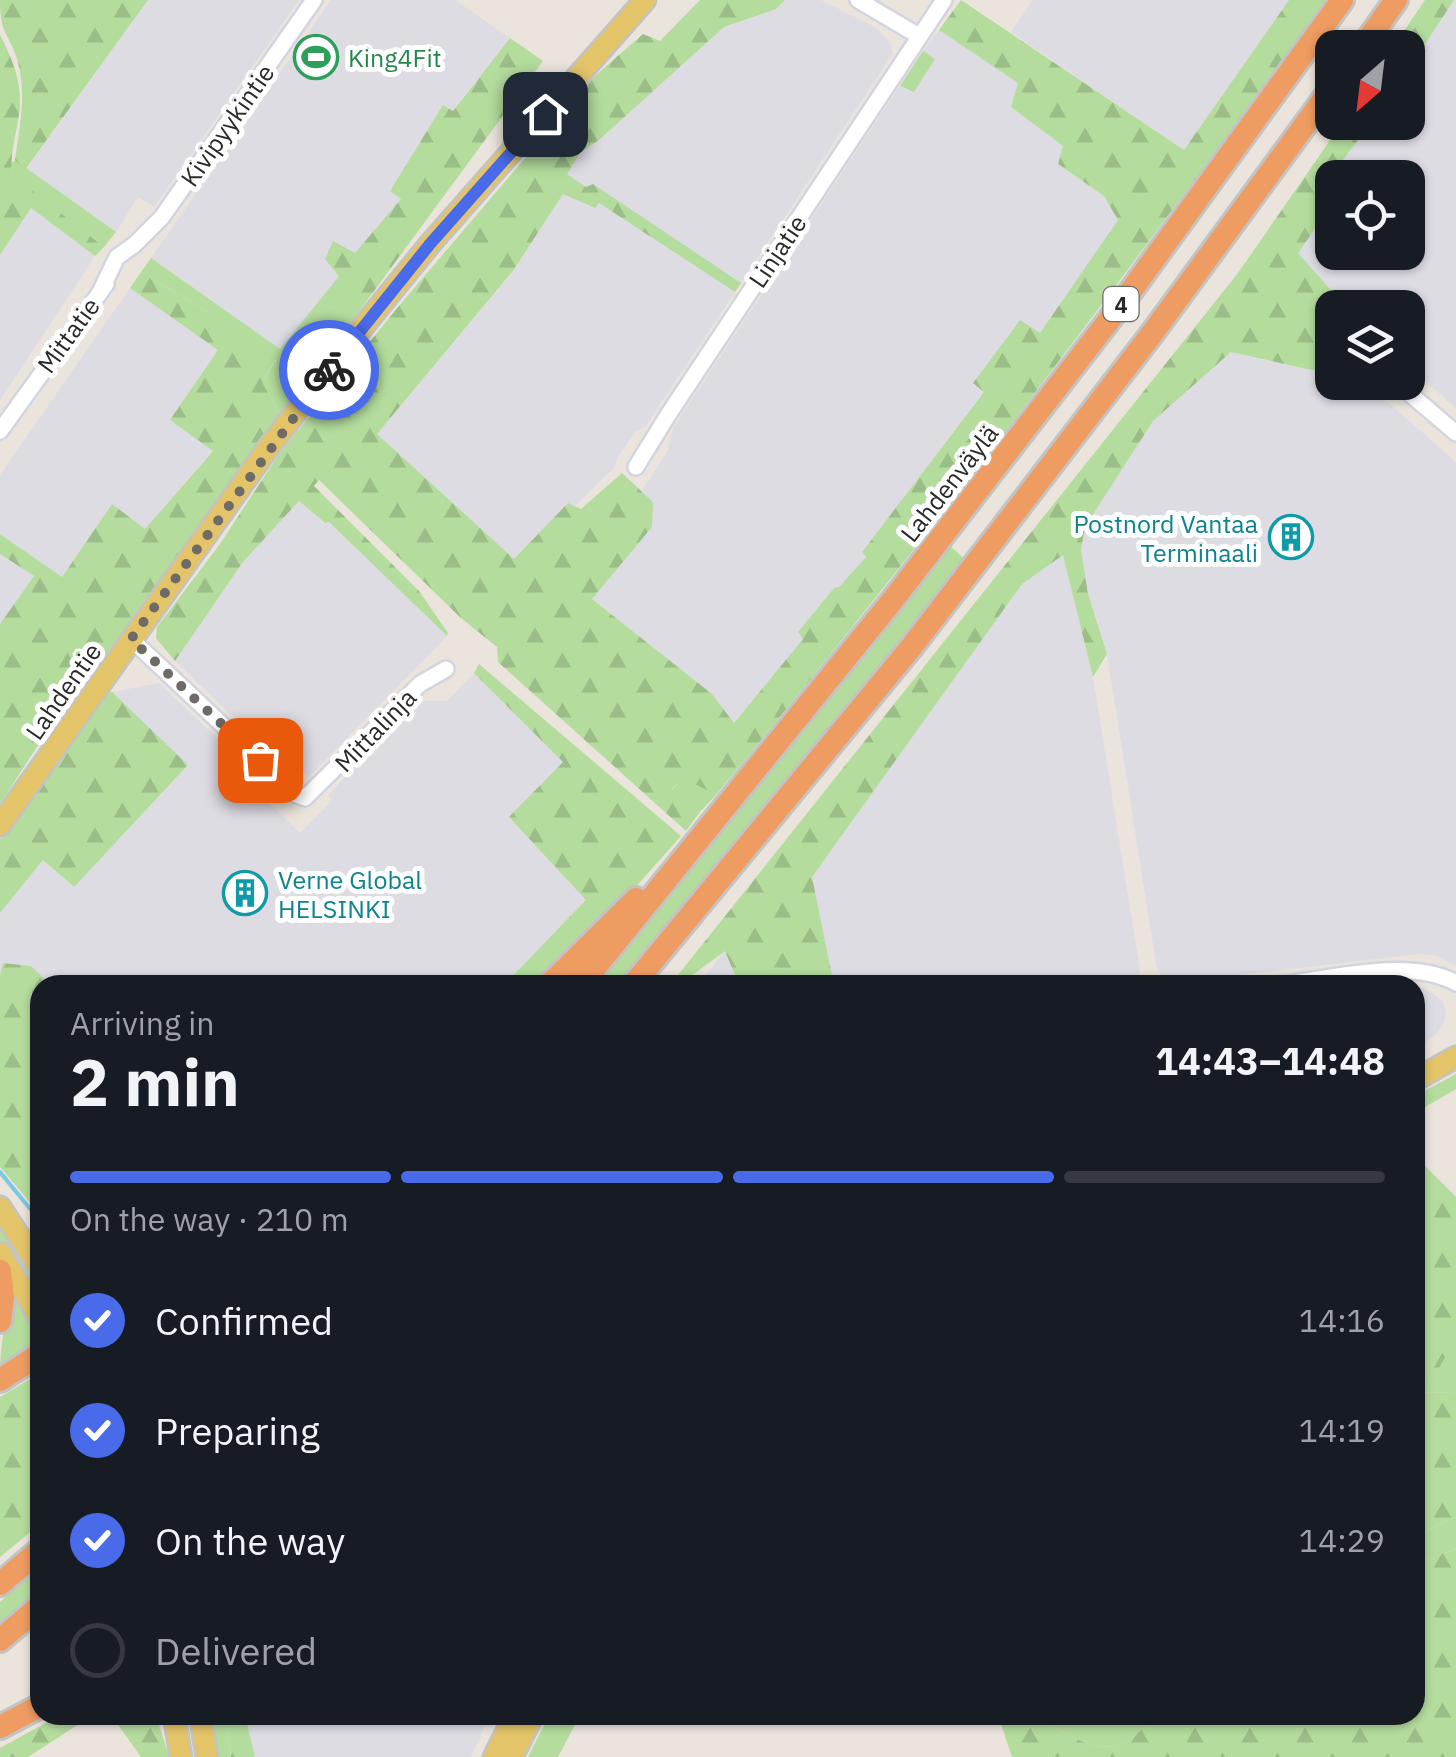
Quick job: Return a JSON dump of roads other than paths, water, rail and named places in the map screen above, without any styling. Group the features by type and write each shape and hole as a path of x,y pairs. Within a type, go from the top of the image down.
{"highway":[{"name":"Lahdenväylä","path":"590,975 892,601 1120,306 1342,0"},
{"path":"1375,30 1396,0"},
{"name":"4","path":"642,975 913,645 1154,332 1315,111"},
{"path":"560,975 720,815"},
{"path":"0,1270 0,1322"},
{"path":"0,1380 30,1360"},
{"path":"0,1584 30,1558"},
{"path":"0,1640 30,1614"},
{"path":"0,1726 30,1711"}],"main road":[{"name":"Lahdentie","path":"0,825 268,448 348,344 430,244 645,0"},
{"name":"Lahdentie","path":"581,74 655,0"},
{"path":"1425,1074 1456,1057"},
{"path":"0,1207 30,1253"},
{"path":"0,1253 30,1302"},
{"path":"176,1725 181,1757"},
{"path":"201,1725 206,1757"},
{"path":"494,1757 509,1725"},
{"path":"512,1757 528,1725"}],"street":[{"name":"Kivipyykintie","path":"122,260 192,176 314,0"},
{"path":"858,0 919,36"},
{"name":"Linjatie","path":"636,468 944,0"},
{"name":"Mittatie","path":"0,431 122,260"},
{"path":"1417,400 1456,433"},
{"name":"Mittalinja","path":"131,639 297,795 305,798 420,684 446,670"},
{"path":"1359,975 1426,971 1456,982"}],"waterway":[{"path":"0,1172 30,1209"}],"place":[{"name":"King4Fit","path":"316,57"},
{"name":"Postnord Vantaa Terminaali","path":"1291,537"},
{"name":"Verne Global HELSINKI","path":"245,893"}]}
